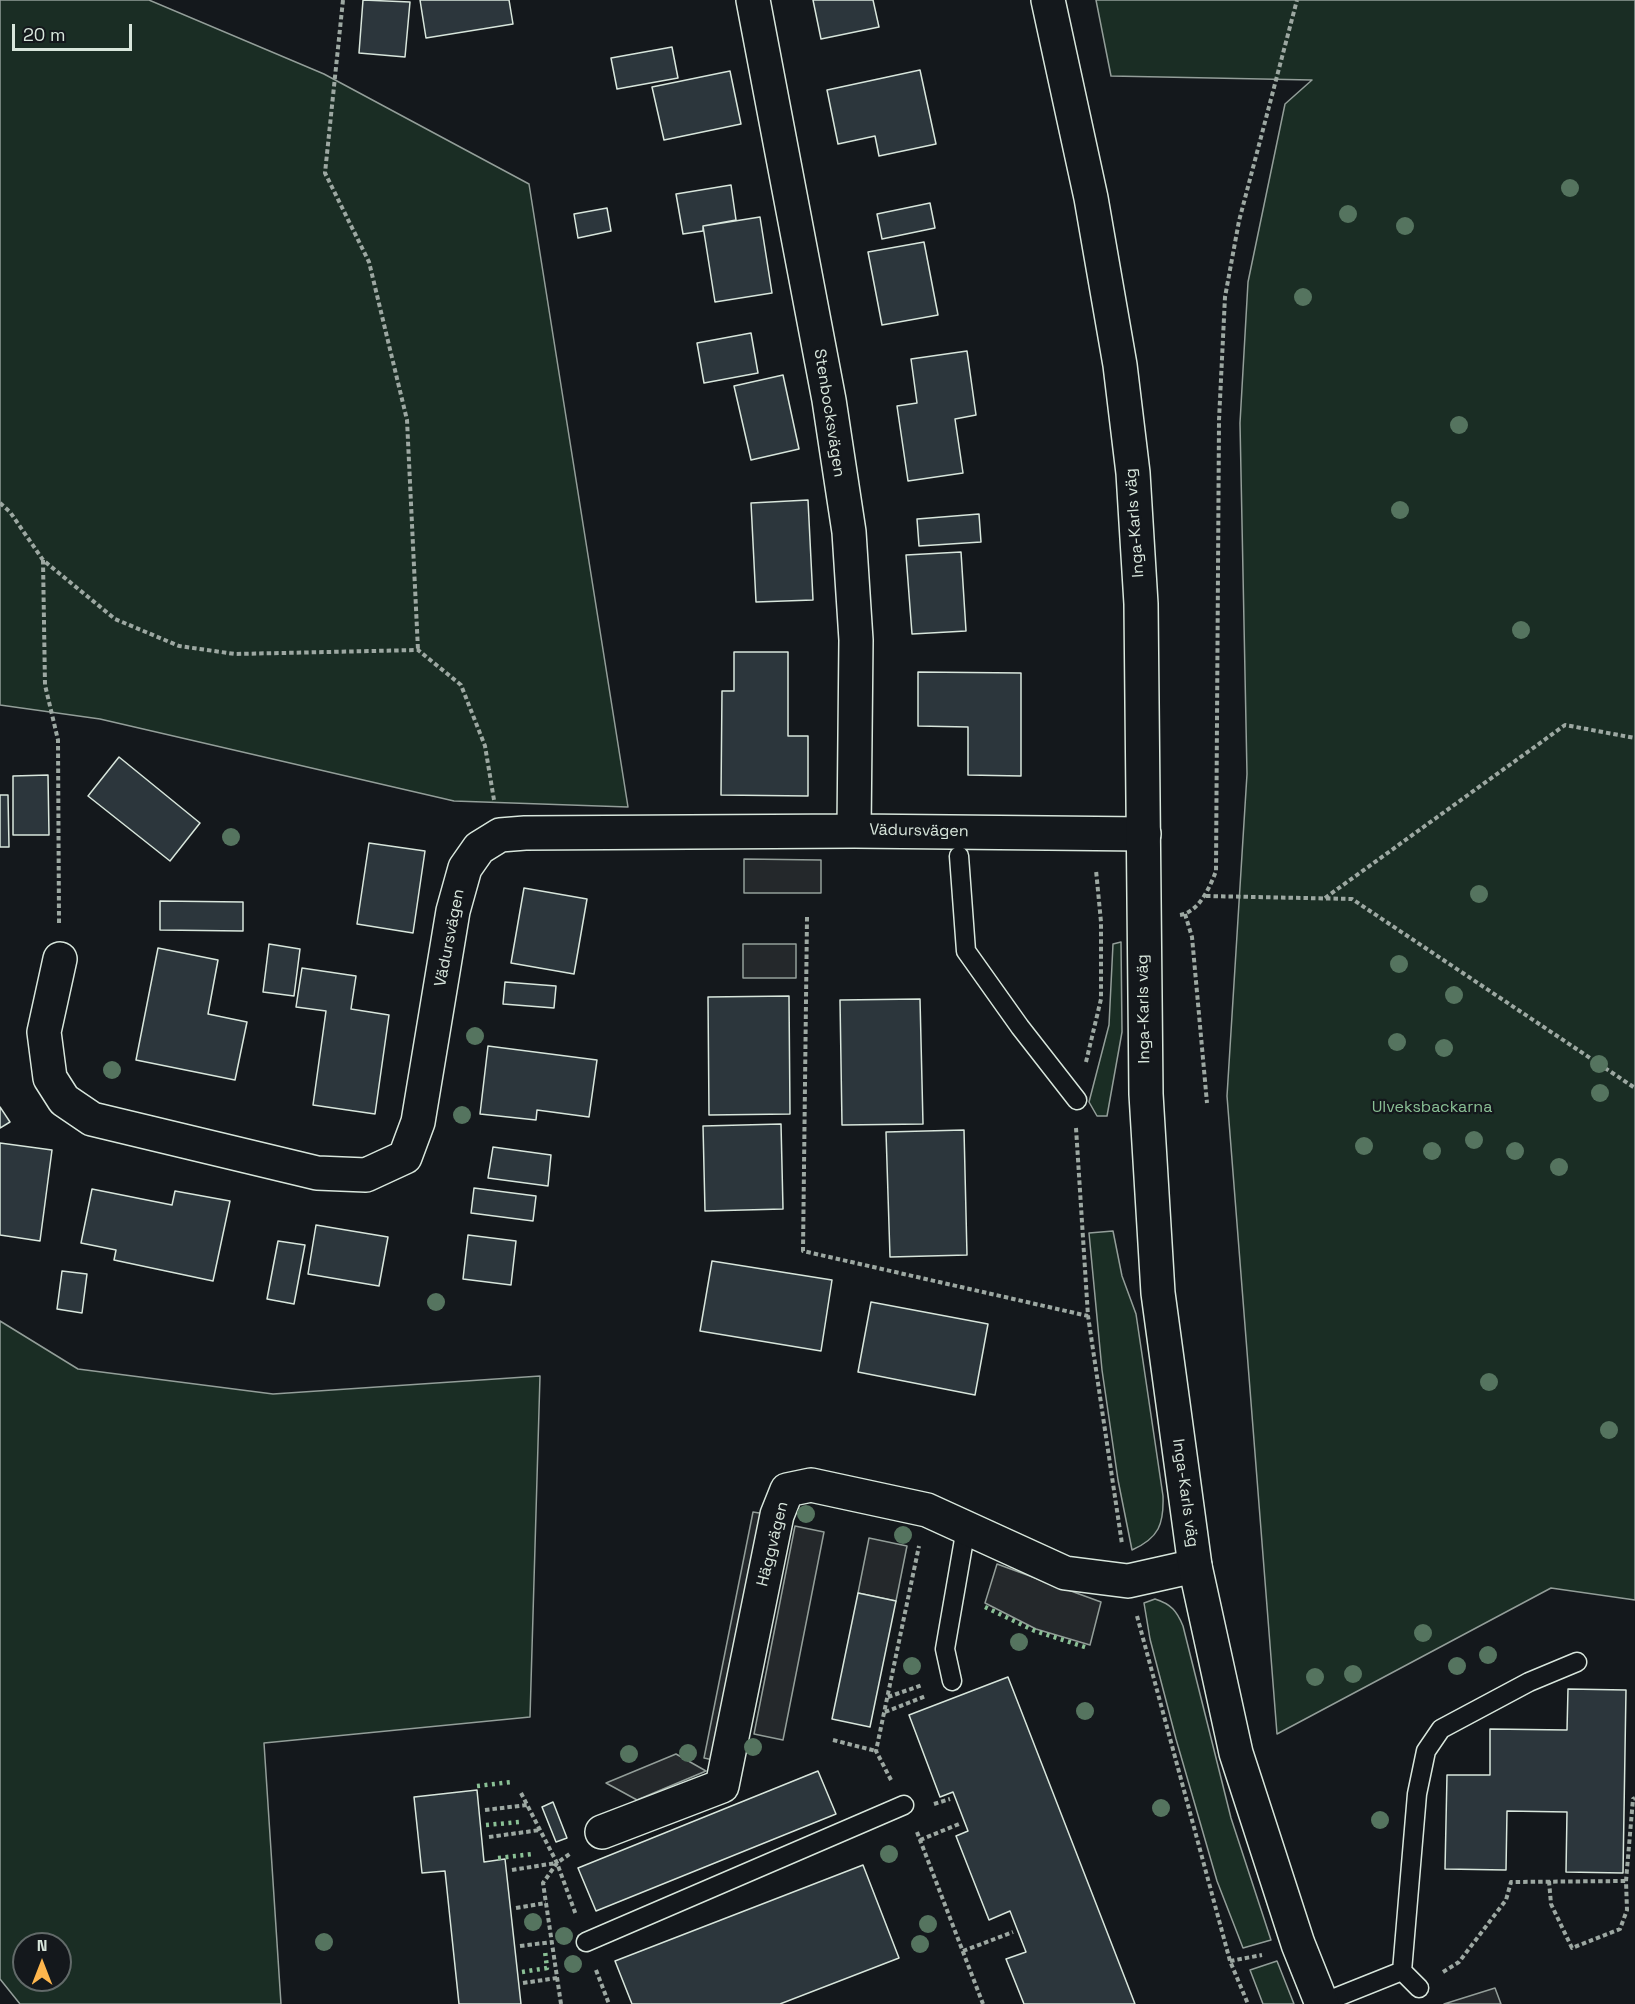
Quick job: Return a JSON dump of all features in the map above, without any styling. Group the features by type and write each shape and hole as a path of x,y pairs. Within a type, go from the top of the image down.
{"street":[{"name":"Stenbocksvägen","path":"753,0 829,400 849,532 856,640 854,831"},
{"name":"Inga-Karls väg","path":"1047,0 1091,198 1120,365 1133,473 1141,604 1146,1094 1157,1282 1195,1566 1236,1754 1298,1944 1322,2004"},
{"name":"Vädursvägen","path":"60,959 44,1032 50,1078 64,1100 92,1119 317,1173 366,1175 405,1157 418,1122 453,912 465,868 479,848 500,835 854,831 1144,834"},
{"name":"Häggvägen","path":"602,1832 722,1786 777,1515 787,1490 811,1485 927,1510 1065,1573 1128,1581 1195,1566"}],"lane":[{"path":"959,856 966,951 1020,1027 1077,1100"},
{"path":"944,1687 945,1649 966,1528"},
{"path":"1419,1988 1402,1971 1417,1794 1426,1751 1441,1729 1529,1682 1577,1662"},
{"path":"586,1942 904,1805"},
{"path":"1322,2004 1402,1971"}],"path":[{"path":"343,0 325,173 369,262 408,420 418,650"},
{"path":"1101,922 1185,914 1206,896 1216,871 1219,420 1225,297 1239,221 1298,0"},
{"path":"0,503 10,512 44,560 115,619 179,646 235,654 418,650 461,685 485,746 500,835"},
{"path":"44,560 45,685 58,740 58,900"},
{"path":"1324,898 1565,725 1635,738"},
{"path":"1096,834 1096,875 1101,922 1101,999 1077,1100 1076,1136 1088,1316 1128,1581 1230,1961 1248,2004"},
{"path":"1206,896 1352,899 1635,1088"},
{"path":"1185,914 1192,937 1207,1103"},
{"path":"807,918 803,1251 1088,1316"},
{"path":"833,1740 876,1751 927,1510"},
{"path":"888,1697 932,1681"},
{"path":"884,1712 944,1687"},
{"path":"521,1793 557,1863"},
{"path":"1549,1881 1551,1904 1572,1948 1620,1929 1627,1910 1626,1881 1633,1799 1635,1798"},
{"path":"485,1810 527,1805"},
{"path":"959,1824 920,1840 983,2004"},
{"path":"489,1837 540,1830"},
{"path":"512,1870 557,1863"},
{"path":"557,1863 543,1883 561,2004"},
{"path":"1419,1988 1459,1962 1506,1900 1511,1882 1626,1881"},
{"path":"516,1908 546,1903"},
{"path":"963,1951 1013,1932"},
{"path":"520,1946 552,1942"},
{"path":"1230,1961 1265,1954"},
{"path":"524,1983 557,1978"}],"green space":[{"path":"0,0 149,0 324,74 529,184 628,807 454,801 100,719 0,705"},
{"name":"Ulveksbackarna","path":"1096,0 1635,0 1635,1600 1551,1588 1277,1734 1227,1096 1247,774 1240,423 1248,282 1285,104 1312,80 1111,76"},
{"path":"1121,942 1122,1032 1107,1116 1097,1116 1089,1102 1109,1025 1113,944"},
{"path":"1113,1231 1122,1276 1136,1314 1163,1496 1161,1522 1158,1529 1148,1540 1132,1550 1118,1480 1102,1370 1089,1233"},
{"path":"0,1321 78,1369 273,1394 540,1376 530,1717 264,1743 281,2004 20,2004 0,1979"},
{"path":"1155,1599 1173,1609 1183,1626 1231,1818 1271,1940 1243,1948 1217,1881 1150,1639 1144,1603"},
{"path":"1277,1961 1294,2004 1263,2004 1250,1970"}],"shaded area":[{"path":"744,859 821,860 821,893 744,893"},
{"path":"743,944 796,944 796,978 743,978"},
{"path":"753,1512 766,1514 718,1761 704,1758"},
{"path":"795,1526 824,1532 783,1740 754,1734"},
{"path":"869,1538 907,1546 896,1601 858,1593"},
{"path":"997,1564 1101,1602 1090,1645 1036,1629 985,1603"},
{"path":"676,1754 706,1771 637,1800 606,1783"},
{"path":"1495,1988 1501,2004 1444,2004"}],"building":[{"path":"363,0 410,2 405,57 359,53"},
{"path":"420,0 509,0 513,24 426,38"},
{"path":"813,0 873,0 879,27 821,39"},
{"path":"672,47 678,78 617,89 611,58"},
{"path":"920,70 936,144 879,156 875,136 838,144 827,90"},
{"path":"730,71 741,124 664,140 652,87"},
{"path":"731,185 736,220 703,226 703,231 683,234 676,194"},
{"path":"930,203 935,228 882,239 877,214"},
{"path":"607,208 611,231 578,238 574,214"},
{"path":"760,217 772,293 715,302 703,226"},
{"path":"924,242 938,315 882,325 868,252"},
{"path":"751,333 758,373 704,383 697,343"},
{"path":"967,351 976,415 955,419 963,473 908,481 897,406 917,403 911,359"},
{"path":"783,375 799,449 751,460 734,386"},
{"path":"808,500 813,600 756,602 751,503"},
{"path":"979,514 981,542 919,546 917,519"},
{"path":"961,552 966,631 912,634 906,555"},
{"path":"734,652 788,652 788,736 808,736 808,796 721,795 722,691 734,691"},
{"path":"918,672 1021,673 1021,776 968,775 968,727 918,726"},
{"path":"119,757 200,823 170,861 88,796"},
{"path":"48,775 49,835 13,835 13,776"},
{"path":"0,795 8,795 9,847 0,847"},
{"path":"369,843 425,851 413,933 357,924"},
{"path":"524,888 587,899 574,974 511,963"},
{"path":"160,901 243,902 243,931 160,930"},
{"path":"269,944 300,949 294,996 263,992"},
{"path":"158,948 218,960 208,1014 247,1022 235,1080 136,1060"},
{"path":"302,968 356,976 351,1009 389,1015 375,1114 313,1105 326,1011 296,1007"},
{"path":"505,982 556,986 554,1008 503,1004"},
{"path":"789,996 790,1114 709,1115 708,997"},
{"path":"920,999 923,1124 842,1125 840,1000"},
{"path":"488,1046 597,1060 589,1117 537,1110 536,1120 480,1114"},
{"path":"0,1107 10,1122 0,1128"},
{"path":"781,1124 783,1209 705,1211 703,1126"},
{"path":"964,1130 967,1255 890,1257 886,1132"},
{"path":"0,1143 52,1150 40,1241 0,1235"},
{"path":"493,1147 551,1155 548,1186 488,1178"},
{"path":"474,1188 536,1196 533,1221 471,1213"},
{"path":"92,1189 172,1205 175,1191 230,1201 213,1281 114,1260 116,1250 81,1243"},
{"path":"316,1225 388,1237 379,1286 308,1274"},
{"path":"468,1235 516,1241 511,1285 463,1279"},
{"path":"278,1241 305,1245 294,1304 267,1299"},
{"path":"712,1261 832,1280 821,1351 700,1331"},
{"path":"62,1271 87,1274 82,1313 57,1309"},
{"path":"871,1302 988,1324 975,1395 858,1372"},
{"path":"858,1593 896,1601 870,1727 832,1719"},
{"path":"1008,1677 1135,2004 1024,2004 1006,1959 1026,1952 1010,1911 989,1920 956,1836 968,1831 953,1792 940,1797 909,1715"},
{"path":"1568,1689 1626,1690 1623,1873 1566,1872 1567,1812 1507,1811 1506,1870 1445,1869 1447,1775 1490,1775 1490,1729 1567,1730"},
{"path":"818,1771 836,1814 596,1911 578,1868"},
{"path":"477,1790 484,1862 505,1859 521,2004 459,2004 445,1871 422,1873 414,1797"},
{"path":"553,1802 567,1838 556,1842 542,1807"},
{"path":"863,1865 899,1958 780,2004 632,2004 615,1961"}],"hedge":[{"path":"985,1607 1035,1631 1088,1648"},
{"path":"477,1786 511,1782"},
{"path":"486,1825 520,1822"},
{"path":"498,1858 533,1854"},
{"path":"522,1972 547,1968 545,1951"}]}
